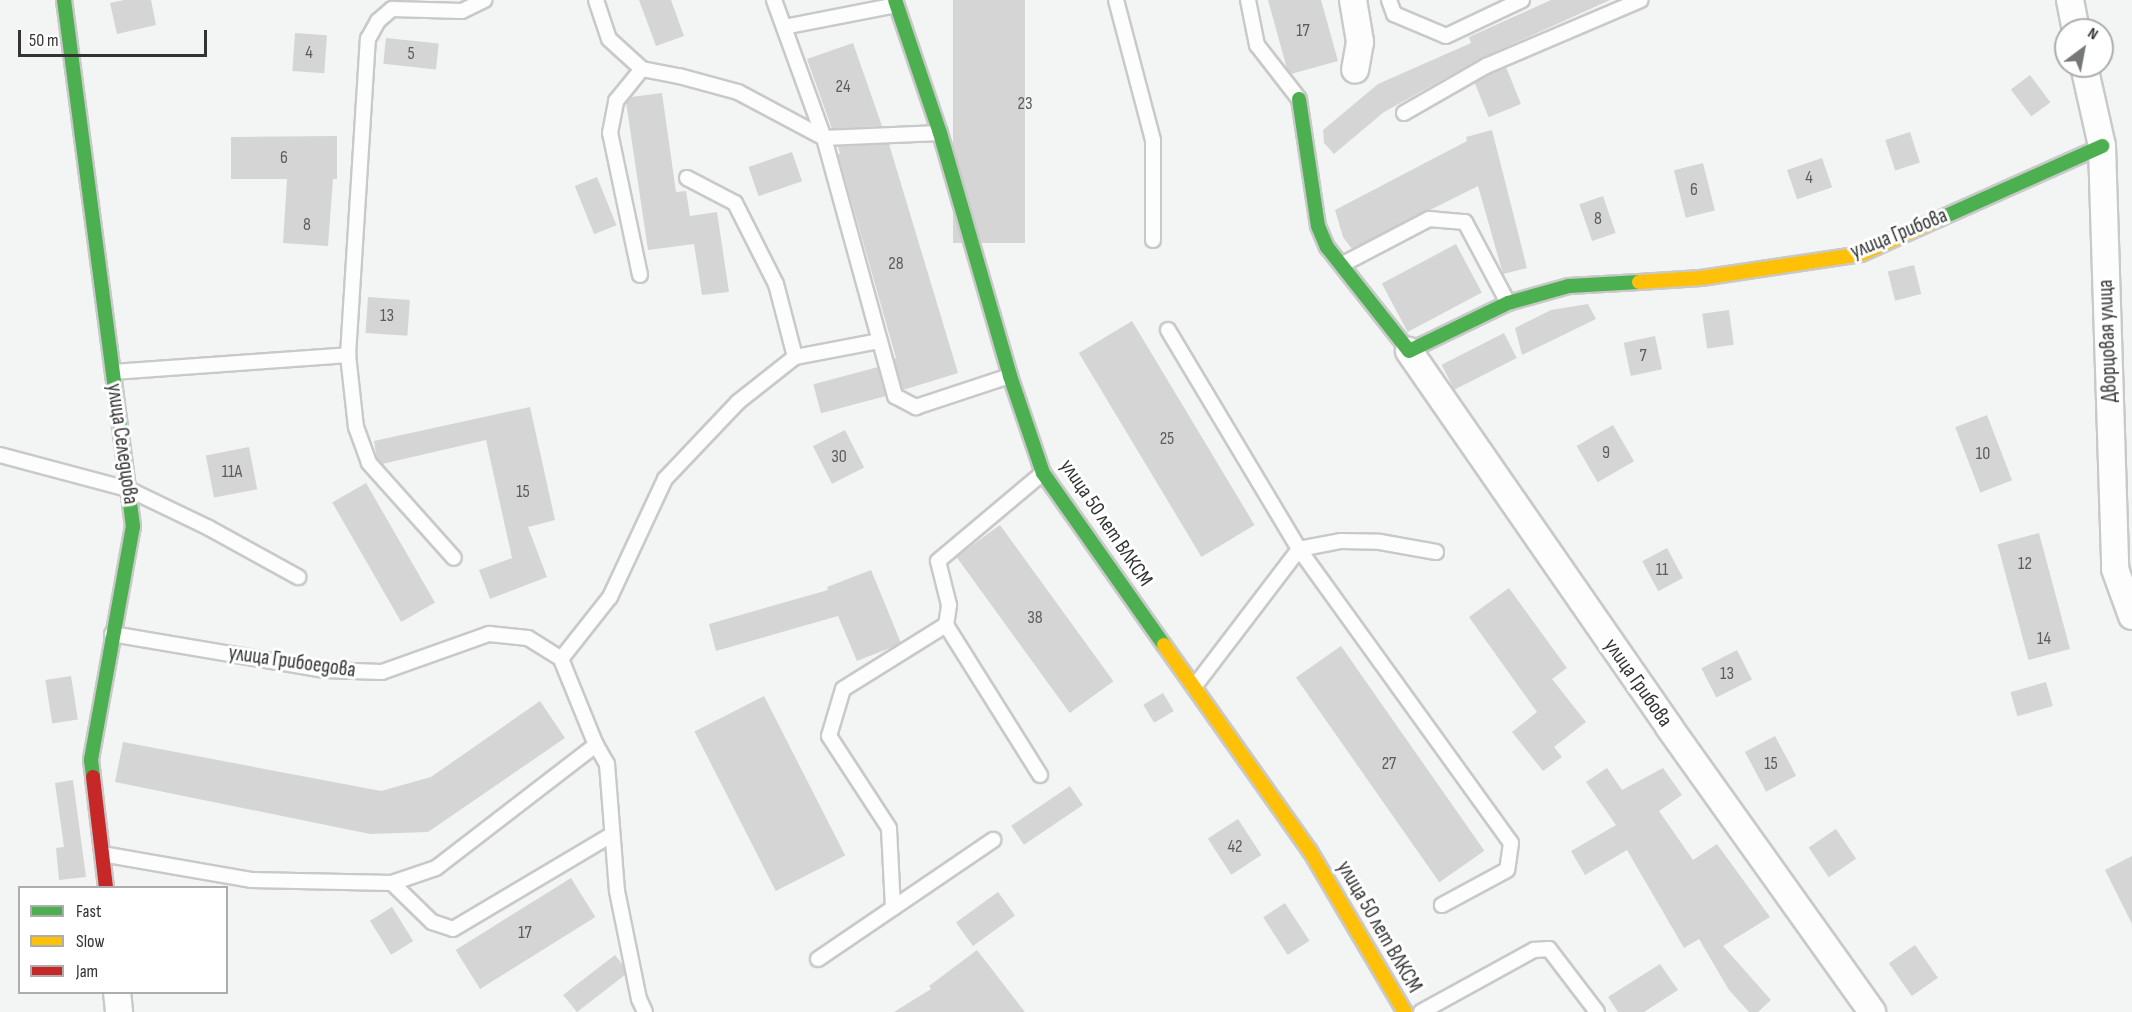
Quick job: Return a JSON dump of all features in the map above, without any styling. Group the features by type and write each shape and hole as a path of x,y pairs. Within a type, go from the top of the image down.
{"street":[{"name":"улица Селедцова","path":"64,0 133,526 112,634 92,760 105,886"},
{"path":"1353,0 1360,42 1355,70"},
{"path":"2070,0 2074,18"},
{"name":"улица 50 лет ВЛКСМ","path":"895,3 940,133 1010,376 1043,473 1310,851 1404,1012"},
{"name":"Дворцовая улица","path":"2087,78 2102,146 2115,569 2132,616"},
{"name":"улица Грибова","path":"1299,99 1318,226 1327,247 1343,264 1409,351 1669,727 1872,1012"},
{"name":"улица Грибова","path":"1409,351 1508,303 1569,286 1701,279 1861,254 2102,146"},
{"path":"117,994 119,1012"}],"lane":[{"path":"454,558 369,464 356,427 348,355 368,39 378,21 392,9 462,11 486,0"},
{"path":"596,0 609,39 642,69 679,76 738,92 824,138 940,133"},
{"path":"774,0 824,138 895,396 916,407 1010,376"},
{"path":"1116,0 1153,140 1153,240"},
{"path":"1248,0 1257,45 1299,99"},
{"path":"1389,0 1394,14 1446,36 1522,0"},
{"path":"1404,113 1486,66 1641,0"},
{"path":"784,27 895,3"},
{"path":"640,275 610,133 616,101 642,69"},
{"path":"687,178 735,203 776,284 795,357"},
{"path":"1343,264 1429,219 1465,222 1508,303"},
{"path":"1168,330 1299,549 1511,843 1507,870 1442,905"},
{"path":"645,1012 637,1005 617,891 607,764 596,745 561,659 610,597 665,479 738,402 795,357 880,341"},
{"path":"113,372 348,355"},
{"path":"0,455 129,489 209,528 298,578"},
{"path":"1040,775 946,625 949,605 938,561 1043,473"},
{"path":"1194,687 1299,549 1341,541 1380,542 1437,552"},
{"path":"893,908 889,828 829,736 843,689 946,625"},
{"name":"улица Грибоедова","path":"112,634 325,670 382,672 489,634 528,638 561,659"},
{"path":"102,854 251,880 392,883 436,868 596,745"},
{"path":"392,883 432,922 453,929 611,835"},
{"path":"818,959 993,840"},
{"path":"1421,1012 1534,950 1549,949 1597,1012"}],"building":[{"path":"124,0 151,0 156,25 117,34 110,3"},
{"path":"639,0 671,0 684,36 656,46"},
{"path":"953,0 1025,0 1025,243 953,243"},
{"path":"1268,0 1321,0 1338,61 1291,74 1287,69"},
{"path":"1551,0 1610,0 1482,58 1384,112 1334,154 1324,143 1323,130 1378,84 1471,43 1469,37"},
{"path":"295,33 327,35 324,73 292,71"},
{"path":"386,38 439,44 436,69 383,64"},
{"path":"853,43 882,126 832,129 807,59"},
{"path":"1506,67 1521,104 1489,117 1474,80"},
{"path":"2030,75 2050,102 2031,117 2011,89"},
{"path":"662,93 676,192 686,191 690,216 717,212 729,292 702,295 694,244 648,250 626,102 631,97"},
{"path":"1492,130 1527,268 1503,274 1478,186 1352,249 1343,237 1335,210 1467,141 1466,137"},
{"path":"1910,132 1920,162 1895,170 1885,140"},
{"path":"337,136 337,179 333,179 328,246 283,243 287,179 231,179 231,137"},
{"path":"889,144 958,373 903,390 838,154 840,154 838,146"},
{"path":"792,152 802,181 759,196 749,167"},
{"path":"1822,158 1832,187 1797,199 1787,170"},
{"path":"1703,163 1715,211 1686,218 1674,170"},
{"path":"597,177 616,225 594,234 575,186"},
{"path":"1603,196 1616,233 1592,241 1579,204"},
{"path":"1456,244 1482,293 1408,332 1382,283"},
{"path":"1914,265 1921,294 1895,301 1888,272"},
{"path":"368,297 410,300 407,336 365,333"},
{"path":"1588,304 1596,319 1522,355 1515,328 1551,310"},
{"path":"1729,310 1734,345 1707,348 1702,314"},
{"path":"1132,321 1255,525 1201,557 1079,353"},
{"path":"1504,333 1517,358 1454,390 1442,365"},
{"path":"1655,336 1662,369 1631,376 1624,343"},
{"path":"878,367 886,396 821,413 813,384"},
{"path":"530,407 555,520 528,527 547,577 490,599 479,570 512,558 486,440 382,464 377,459 374,441"},
{"path":"1987,415 2012,480 1980,493 1955,427"},
{"path":"1613,425 1634,461 1598,482 1577,446"},
{"path":"845,430 864,467 832,484 813,446"},
{"path":"249,447 257,489 214,498 206,455"},
{"path":"366,483 435,603 401,622 332,503"},
{"path":"1000,525 1113,681 1070,713 956,557"},
{"path":"2039,533 2070,649 2029,660 1997,544"},
{"path":"1667,548 1683,578 1658,591 1642,561"},
{"path":"871,570 901,643 857,661 838,616 716,651 709,624 828,590 827,587"},
{"path":"1509,588 1567,668 1552,679 1586,722 1554,747 1562,757 1543,771 1512,732 1537,712 1469,617"},
{"path":"1341,646 1484,851 1439,882 1296,678"},
{"path":"1737,650 1752,679 1716,698 1701,668"},
{"path":"71,676 78,719 52,724 45,680"},
{"path":"2046,682 2053,706 2017,716 2010,692"},
{"path":"1163,693 1174,711 1154,723 1143,705"},
{"path":"764,696 845,855 776,891 695,731"},
{"path":"540,701 565,738 428,832 370,834 115,782 123,742 381,791 431,777"},
{"path":"1775,736 1796,776 1766,792 1745,752"},
{"path":"1607,768 1622,790 1663,768 1682,795 1659,811 1693,860 1717,844 1770,917 1723,946 1771,1000 1758,1012 1749,1012 1729,990 1699,939 1684,948 1627,850 1585,875 1571,851 1616,825 1586,782"},
{"path":"73,780 86,877 59,880 56,848 64,847 55,783"},
{"path":"1070,786 1083,805 1024,845 1011,826"},
{"path":"1238,819 1261,855 1231,875 1208,839"},
{"path":"1836,829 1856,859 1829,877 1809,847"},
{"path":"2132,856 2132,924 2105,870"},
{"path":"571,878 595,917 480,989 456,950"},
{"path":"998,892 1015,915 973,946 956,923"},
{"path":"1285,903 1310,941 1288,955 1263,917"},
{"path":"392,907 413,941 391,955 370,921"},
{"path":"1915,945 1938,978 1912,996 1889,963"},
{"path":"977,950 1025,1012 894,1012 931,989 929,986"},
{"path":"615,955 623,965 625,975 577,1012 563,995"},
{"path":"1660,964 1678,990 1644,1012 1618,1012 1608,997"}],"traffic: fast":[{"path":"64,0 133,526 91,760 93,777"},
{"path":"895,0 940,133 1010,376 1043,473 1164,645"},
{"path":"1299,99 1318,226 1327,247 1409,351 1508,303 1569,286 1639,282"},
{"path":"1939,219 2102,146"}],"traffic: slow":[{"path":"1639,282 1701,278 1861,254 1939,219"},
{"path":"1164,645 1310,851 1405,1012"}],"traffic: jam":[{"path":"93,777 106,886"}]}
